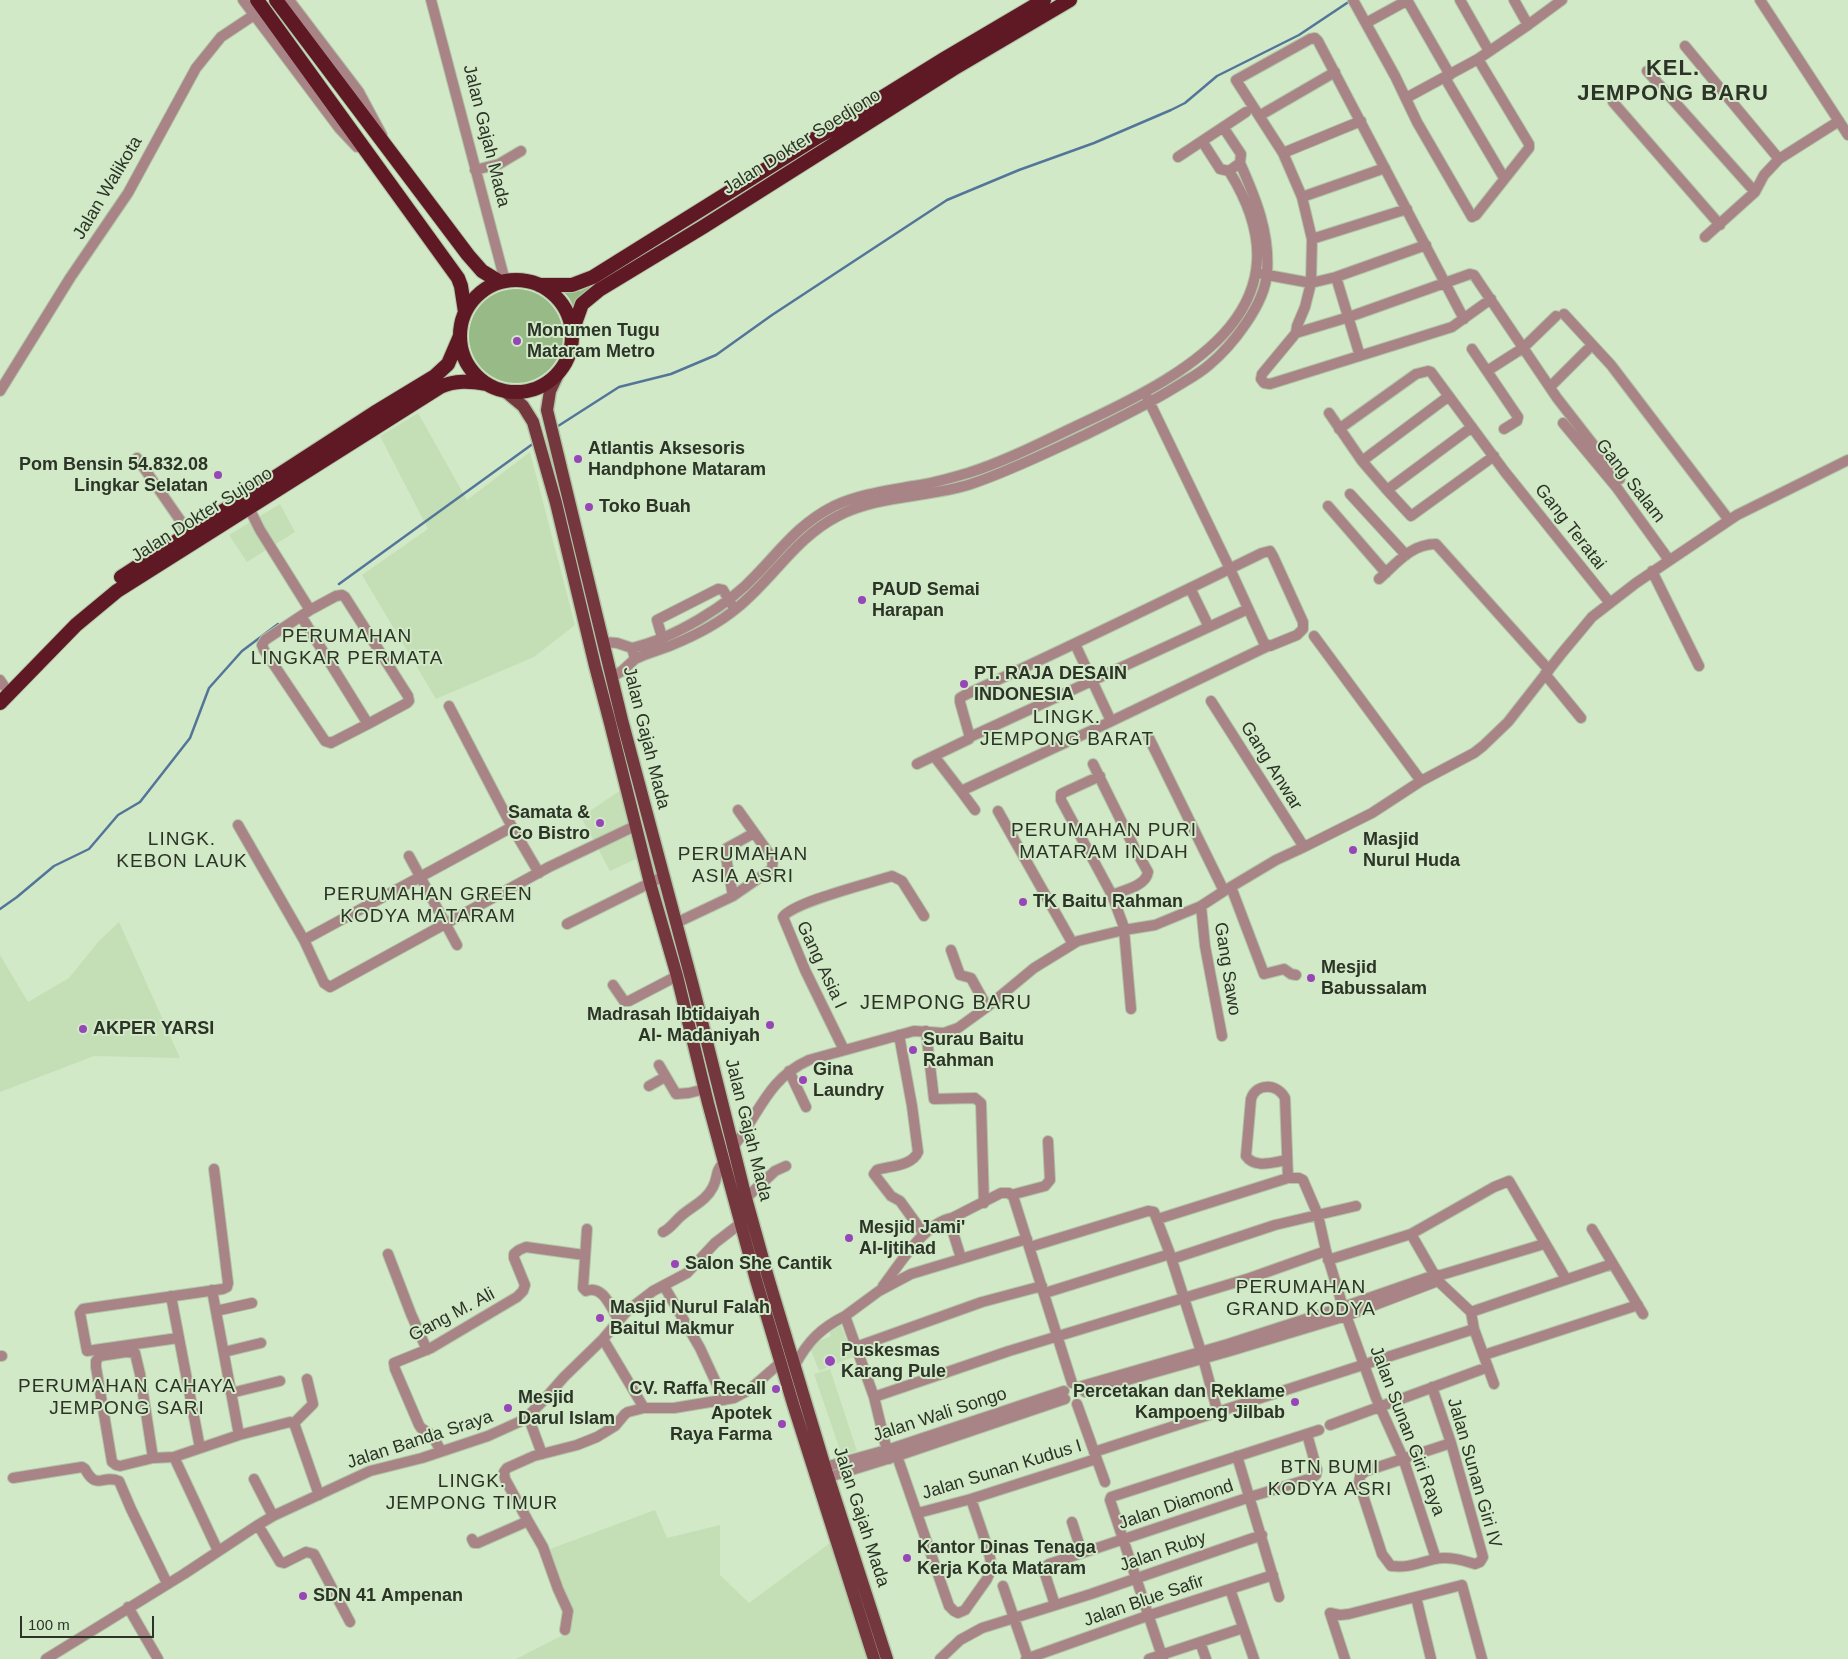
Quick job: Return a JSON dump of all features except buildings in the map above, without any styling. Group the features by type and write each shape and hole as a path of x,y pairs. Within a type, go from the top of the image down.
{"highway":[{"path":"257,0 458,278 465,312"},
{"path":"276,0 468,255 482,271 502,282"},
{"name":"Jalan Dokter Soedjono","path":"572,332 582,304 599,290 703,227 1044,0"},
{"name":"Jalan Dokter Soedjono","path":"966,53 1070,0"},
{"name":"Jalan Dokter Soedjono","path":"539,285 572,285 593,277 819,136 857,116 860,111 948,64"},
{"path":"523,280 539,285 552,293 562,304 569,317 572,332 569,353 559,372 551,380 535,389 506,392 487,384 476,376 467,364 461,351 461,324 465,312 474,299 486,289 502,282 523,280"},
{"path":"1,686 55,634 114,587 189,533 354,434 443,370 460,336"},
{"name":"Jalan Dokter Sujono","path":"0,703 114,587 249,508 354,434 444,385 462,381 487,384"}],"main road":[{"name":"Jalan Gajah Mada","path":"559,372 550,391 547,410 635,773 676,922 715,1101 724,1162 741,1223 795,1365 805,1420 840,1532 874,1659"},
{"name":"Jalan Gajah Mada","path":"506,392 523,406 532,422 556,503 594,666 650,883 664,926 705,1089 715,1101 733,1147 746,1198 780,1363 827,1472 840,1532 887,1659"},
{"path":"594,666 608,662"}],"street":[{"path":"243,0 339,128 375,165"},
{"path":"289,0 358,92 376,122 391,153"},
{"name":"Jalan Gajah Mada","path":"431,0 502,282"},
{"path":"1366,23 1408,0 1447,76 1504,178"},
{"path":"1460,0 1489,51"},
{"path":"1514,0 1528,25"},
{"path":"1406,98 1478,59 1562,0"},
{"path":"1760,0 1848,135"},
{"path":"1354,2 1417,122 1471,216 1476,215 1504,178 1529,150 1529,144 1478,59"},
{"name":"Jalan Walikota","path":"0,391 70,278 128,193 196,68 221,37 254,15"},
{"path":"1464,319 1361,121 1315,38 1236,80 1283,153 1302,197 1312,240 1311,283 1305,307 1296,332 1262,374 1261,379 1264,384 1270,384 1452,327 1464,319 1491,299"},
{"path":"1685,46 1779,159"},
{"path":"1647,71 1756,192"},
{"path":"1259,116 1335,72"},
{"path":"1613,102 1720,225"},
{"path":"1178,157 1246,112"},
{"path":"1283,153 1361,121"},
{"path":"1706,237 1756,192 1764,175 1779,159 1838,121"},
{"path":"997,468 1032,460 1150,403 1209,365 1246,322 1260,297 1267,275 1267,238 1240,163 1241,154 1223,127"},
{"path":"603,642 617,643 632,648 684,627 706,616 728,601 790,545 837,517 870,504 971,484 997,468 1145,392 1198,358 1216,343 1238,316 1250,294 1256,273 1257,241 1251,216 1237,184 1228,171 1220,169 1202,141"},
{"path":"475,170 499,164 521,151"},
{"path":"1228,171 1240,163"},
{"path":"1302,197 1385,168"},
{"path":"1312,240 1407,209"},
{"path":"1256,273 1311,283 1336,277 1426,245"},
{"path":"1296,332 1349,317 1470,274 1477,279 1550,387 1620,479"},
{"path":"1336,277 1360,356"},
{"path":"1487,371 1523,348 1560,315 1609,363 1729,520"},
{"path":"1472,349 1519,420 1504,429"},
{"path":"1550,387 1587,350"},
{"name":"Gang Teratai","path":"1339,429 1416,374 1431,372 1505,472 1610,603"},
{"path":"1145,392 1264,643 1268,646"},
{"path":"1362,461 1449,396"},
{"path":"1328,413 1362,461 1411,516 1494,456"},
{"name":"Gang Salam","path":"1563,423 1617,488 1669,560"},
{"path":"1386,490 1472,427"},
{"path":"137,458 189,533"},
{"path":"733,1147 742,1136 767,1094 789,1071 809,1060 899,1035 926,1031 944,1033 965,1025 1034,968 1073,944 1085,938 1155,925 1201,906 1276,860 1350,824 1421,781 1474,753 1508,722 1549,676 1592,617 1654,575 1669,560 1729,520 1767,499 1848,460"},
{"path":"1350,494 1406,555"},
{"path":"1328,506 1383,576 1417,547 1425,544 1436,544 1549,676 1581,718"},
{"path":"249,508 305,613 368,724"},
{"path":"612,677 635,659 673,645 736,609 765,583 790,545"},
{"path":"961,791 1301,632 1304,626 1270,551 960,698 960,706 970,737"},
{"path":"1654,575 1700,666"},
{"path":"662,637 657,620 721,588 728,601 736,609"},
{"path":"1190,588 1209,627"},
{"path":"342,595 408,696 409,701 331,743 325,741 264,650 262,644 305,613 336,596 342,595"},
{"path":"917,764 960,744 970,737 1248,609"},
{"path":"676,610 684,627"},
{"path":"1314,636 1421,781"},
{"path":"1075,644 1111,721"},
{"path":"632,648 635,659"},
{"name":"Gang Anwar","path":"1211,701 1304,847"},
{"path":"449,706 538,873"},
{"path":"1149,738 1227,889 1264,974 1284,969 1290,974 1296,974"},
{"path":"934,756 975,810"},
{"path":"1093,764 1148,872 1142,883 1112,895"},
{"path":"1100,776 1065,792 1062,794 1061,800 1112,895 1124,930 1131,1009"},
{"path":"676,922 733,896 773,868 773,859 738,810"},
{"path":"998,811 1073,944"},
{"path":"238,826 304,940 326,985 330,986 538,873 636,826"},
{"path":"304,940 512,827"},
{"path":"733,896 725,852 727,848 754,833"},
{"path":"409,856 457,945"},
{"path":"567,924 664,876"},
{"name":"Gang Asia I","path":"844,1050 812,986 783,921 783,917 789,911 816,900 892,876 902,880 924,916"},
{"name":"Gang Sawo","path":"1201,906 1205,946 1222,1036"},
{"path":"951,950 960,975 971,978 988,1007"},
{"path":"612,985 624,1001 629,1001 677,976"},
{"path":"926,1031 934,1098 974,1098 981,1103 984,1203"},
{"path":"899,1035 918,1152 911,1162 877,1170 874,1174 891,1196 900,1201 924,1234"},
{"path":"659,1065 676,1094 705,1089"},
{"path":"789,1071 806,1107"},
{"path":"649,1086 665,1077"},
{"path":"1158,1219 1288,1178 1285,1098 1277,1089 1261,1087 1251,1097 1246,1156 1253,1163 1259,1164 1287,1160"},
{"path":"1013,1199 1045,1186 1050,1180 1048,1141"},
{"path":"664,1232 671,1228 681,1216 694,1207 709,1192 714,1184 716,1172 724,1162"},
{"path":"746,1198 775,1171 786,1166"},
{"path":"178,1338 88,1352 85,1348 80,1313 82,1310 223,1289 228,1283 214,1169"},
{"name":"Jalan Sunan Giri Raya","path":"1288,1178 1300,1178 1318,1215 1327,1255 1344,1312 1380,1406 1403,1458 1436,1559"},
{"path":"874,1397 1057,1336 1327,1255 1411,1234 1509,1181 1566,1279"},
{"path":"879,1291 924,1234 940,1221 952,1218 1001,1193 1013,1199 1057,1336 1080,1387 1083,1400 1077,1404 1069,1403 1065,1395 1069,1385 1080,1387 1230,1351 1438,1277 1544,1244"},
{"path":"856,1347 982,1302 1043,1290 1171,1256 1275,1225 1356,1206"},
{"path":"795,1365 803,1350 812,1339 831,1323 845,1316 879,1291 911,1274 961,1258 1028,1243 1147,1211 1154,1212 1158,1219 1203,1358 1217,1410"},
{"path":"952,1218 951,1226 961,1258"},
{"name":"Jalan Banda Sraya","path":"46,1659 273,1516 370,1471 441,1452 498,1432 528,1416 603,1339 618,1319 642,1299 687,1273 715,1243 741,1223"},
{"path":"587,1229 579,1254 583,1288 585,1291 594,1289 601,1292 618,1319"},
{"path":"1484,1355 1640,1309 1592,1229"},
{"path":"1411,1234 1438,1277 1471,1312 1474,1329 1494,1384"},
{"name":"Gang M. Ali","path":"441,1452 432,1435 418,1425 394,1365 396,1361 427,1350 490,1314 523,1292 525,1285 514,1258 514,1254 519,1250 526,1247 579,1254"},
{"path":"388,1254 427,1350"},
{"path":"1471,1312 1612,1264"},
{"path":"664,1286 700,1348 724,1400"},
{"path":"212,1290 239,1435"},
{"path":"171,1296 200,1448"},
{"path":"216,1311 252,1303"},
{"path":"845,1316 874,1397 891,1455 918,1513 949,1606 956,1612 966,1610 987,1579 992,1567 971,1499"},
{"name":"Jalan Sunan Kudus I","path":"918,1513 971,1499 1217,1410 1364,1366 1474,1329"},
{"path":"603,1339 644,1408"},
{"path":"224,1352 261,1343"},
{"path":"153,1458 136,1356 131,1352 100,1356 96,1361 96,1367 112,1462 119,1466 153,1458 174,1457 239,1435 293,1425 313,1404 307,1380"},
{"path":"565,1630 568,1611 543,1546 505,1480 504,1472 507,1468 542,1454 592,1439 615,1426 626,1413 644,1408 674,1408 724,1400 744,1394 780,1363"},
{"path":"1330,1425 1488,1367"},
{"path":"232,1393 280,1381"},
{"name":"Jalan Sunan Giri IV","path":"1432,1387 1451,1443 1483,1555 1481,1561 1475,1564 1459,1559 1436,1559"},
{"name":"Jalan Wali Songo","path":"827,1472 891,1455 1065,1395"},
{"path":"1077,1404 1104,1482"},
{"path":"528,1416 542,1454"},
{"path":"293,1425 319,1495"},
{"path":"1162,1657 1110,1500 1111,1497 1320,1430"},
{"name":"Jalan Diamond","path":"1055,1605 1044,1571 1045,1567 1049,1564 1312,1478 1316,1475 1317,1470 1307,1434"},
{"path":"1436,1559 1406,1568 1391,1566 1382,1554 1359,1483 1360,1476 1364,1471 1451,1443"},
{"path":"1238,1456 1279,1597"},
{"path":"174,1457 218,1551"},
{"path":"13,1478 82,1467 90,1479 114,1479 119,1481 168,1583"},
{"path":"254,1480 273,1516"},
{"path":"472,1539 478,1543 528,1521"},
{"path":"1072,1522 1082,1553"},
{"path":"258,1525 280,1562 284,1563 306,1552 314,1554 350,1622"},
{"name":"Jalan Ruby","path":"940,1659 960,1640 982,1628 1014,1619 1262,1535"},
{"name":"Jalan Blue Safir","path":"1027,1659 1148,1616 1273,1575"},
{"path":"1345,1659 1330,1613 1349,1614 1462,1585 1482,1659"},
{"path":"1003,1586 1027,1659"},
{"path":"1230,1589 1254,1659"},
{"path":"1416,1597 1431,1659"},
{"path":"128,1607 158,1659"},
{"path":"1148,1659 1162,1657 1243,1628"},
{"path":"1200,1642 1206,1659"}],"shaded area":[{"path":"941,68 574,313 571,300 562,291 580,291 591,286 857,116"},
{"path":"516,289 534,293 549,303 559,318 563,336 559,354 549,369 534,379 516,383 498,379 483,369 473,354 469,336 473,318 483,303 498,293"},
{"path":"418,413 467,500 530,452 575,625 534,657 436,699 362,575 428,529 380,436"},
{"path":"280,504 295,532 247,562 229,535"},
{"path":"621,790 638,858 610,871 581,817"},
{"name":"AKPER YARSI","path":"119,922 180,1058 94,1056 0,1092 0,955 28,1002 69,978 98,942"},
{"path":"840,1322 853,1357 819,1371 809,1345 831,1336 828,1327"},
{"path":"830,1369 857,1451 842,1456 814,1374"},
{"path":"655,1510 667,1538 720,1525 720,1575 749,1603 830,1543 867,1659 516,1659 569,1632 550,1549"}],"waterway":[{"path":"555,428 619,387 671,374 716,355 772,315 947,200 1019,170 1094,143 1171,110 1185,103 1217,76 1299,35 1350,1"},
{"path":"339,584 534,443"},
{"path":"0,909 54,866 89,849 118,815 140,802 190,738 209,688 242,651 278,624"}],"place":[{"name":"Monumen Tugu Mataram Metro","path":"517,341"},
{"name":"Atlantis Aksesoris Handphone Mataram","path":"578,459"},
{"name":"Pom Bensin 54.832.08 Lingkar Selatan","path":"218,475"},
{"name":"Toko Buah","path":"589,507"},
{"name":"PAUD Semai Harapan","path":"862,600"},
{"name":"PT. RAJA DESAIN INDONESIA","path":"964,684"},
{"name":"Samata & Co Bistro","path":"600,823"},
{"name":"Masjid Nurul Huda","path":"1353,850"},
{"name":"TK Baitu Rahman","path":"1023,902"},
{"name":"Mesjid Babussalam","path":"1311,978"},
{"name":"Madrasah Ibtidaiyah Al- Madaniyah","path":"770,1025"},
{"name":"AKPER YARSI","path":"83,1029"},
{"name":"Surau Baitu Rahman","path":"913,1050"},
{"name":"Gina Laundry","path":"803,1080"},
{"name":"Mesjid Jami' Al-Ijtihad","path":"849,1238"},
{"name":"Salon She Cantik","path":"675,1264"},
{"name":"Masjid Nurul Falah Baitul Makmur","path":"600,1318"},
{"name":"Puskesmas Karang Pule","path":"830,1361"},
{"name":"CV. Raffa Recall","path":"776,1389"},
{"name":"Percetakan dan Reklame Kampoeng Jilbab","path":"1295,1402"},
{"name":"Mesjid Darul Islam","path":"508,1408"},
{"name":"Apotek Raya Farma","path":"782,1424"},
{"name":"Kantor Dinas Tenaga Kerja Kota Mataram","path":"907,1558"},
{"name":"SDN 41 Ampenan","path":"303,1596"}],"district":[{"name":"KEL. JEMPONG BARU","path":"1673,82"},
{"name":"PERUMAHAN LINGKAR PERMATA","path":"347,648"},
{"name":"LINGK. JEMPONG BARAT","path":"1067,729"},
{"name":"PERUMAHAN PURI MATARAM INDAH","path":"1104,842"},
{"name":"LINGK. KEBON LAUK","path":"182,851"},
{"name":"PERUMAHAN ASIA ASRI","path":"743,866"},
{"name":"PERUMAHAN GREEN KODYA MATARAM","path":"428,906"},
{"name":"JEMPONG BARU","path":"946,1003"},
{"name":"PERUMAHAN GRAND KODYA","path":"1301,1299"},
{"name":"PERUMAHAN CAHAYA JEMPONG SARI","path":"127,1398"},
{"name":"BTN BUMI KODYA ASRI","path":"1330,1479"},
{"name":"LINGK. JEMPONG TIMUR","path":"472,1493"}]}
